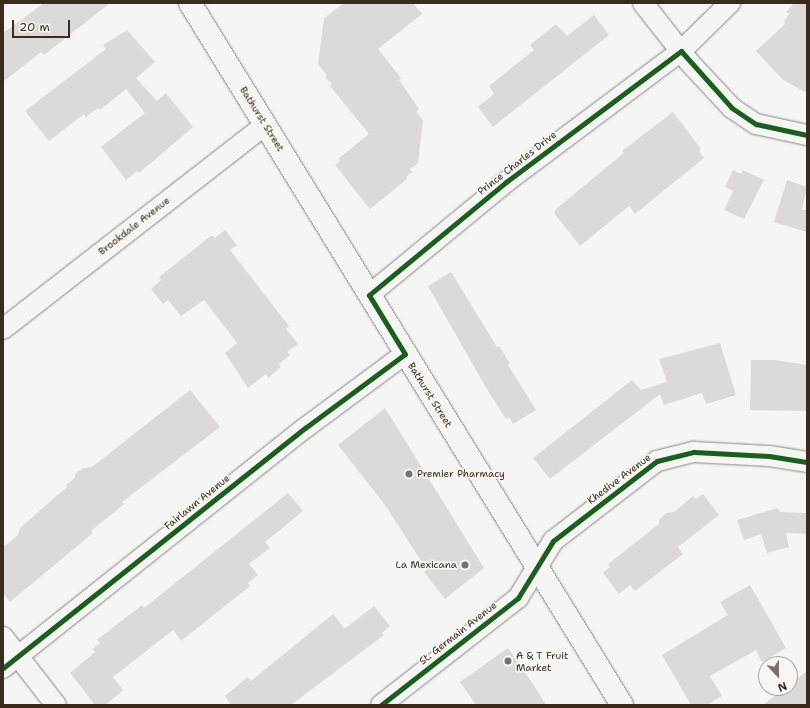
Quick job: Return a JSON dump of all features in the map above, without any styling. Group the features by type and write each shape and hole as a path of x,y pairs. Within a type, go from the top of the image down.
{"main road":[{"name":"Bathurst Street","path":"190,3 266,124 536,568 622,705"}],"street":[{"path":"643,3 681,51 732,108 756,124 807,135"},
{"name":"Prince Charles Drive","path":"369,295 506,182 681,51 730,3"},
{"name":"Brookdale Avenue","path":"3,329 266,124"},
{"name":"Fairlawn Avenue","path":"11,662 305,428 405,354"},
{"name":"Khedive Avenue","path":"536,568 553,541 657,461 694,452 769,456 807,462"},
{"name":"St. Germain Avenue","path":"381,705 518,598 536,568"},
{"path":"3,637 11,662 56,705"}],"building":[{"path":"44,3 110,3 44,55 41,52 3,82 3,33"},
{"path":"344,3 413,3 422,14 378,49 401,78 399,80 419,109 416,112 423,120 418,163 410,169 412,172 406,177 407,179 370,209 335,165 340,161 338,159 369,134 330,86 332,84 325,77 327,75 318,64 324,18"},
{"path":"794,3 807,3 807,93 783,80 756,51 785,24 784,22 789,14 786,12"},
{"path":"594,15 609,35 493,127 478,107 494,94 489,86 534,50 530,45 556,24 567,36"},
{"path":"127,30 155,62 136,78 157,101 166,93 193,127 139,173 137,171 126,180 101,147 145,113 126,89 100,110 98,108 86,117 84,114 49,141 25,111 106,49 103,45"},
{"path":"673,112 701,149 699,151 704,158 635,214 629,206 580,246 554,213 556,209 624,153 622,151"},
{"path":"733,170 741,174 743,170 764,180 744,219 724,210 733,191 725,187"},
{"path":"787,180 807,187 802,210 807,210 807,232 774,222"},
{"path":"225,230 237,245 230,250 289,326 286,329 298,344 287,352 290,355 279,364 281,367 268,378 266,374 248,388 225,353 237,343 204,300 181,316 168,300 163,304 151,289 161,280 159,277 212,235 215,238"},
{"path":"451,272 497,347 499,346 510,363 508,365 536,410 513,424 509,417 506,419 488,391 428,286"},
{"path":"720,343 736,395 706,404 702,393 664,405 660,394 550,479 533,458 632,380 641,390 667,382 659,359"},
{"path":"751,360 775,360 807,365 807,411 750,410"},
{"path":"190,390 220,427 122,502 124,504 91,531 93,533 10,602 3,593 3,547 18,535 20,528 67,487 66,485 75,478 75,474 83,468 92,467"},
{"path":"385,408 484,568 445,599 424,572 427,570 385,505 338,445"},
{"path":"288,493 303,511 265,542 270,548 249,564 258,575 248,583 250,586 181,641 173,630 113,677 123,690 119,694 105,705 95,705 70,673 95,652 93,649 100,643 97,640 142,605 144,608"},
{"path":"703,494 719,515 678,547 683,554 635,591 630,585 619,594 603,573 610,567 608,564 659,524 659,520 666,513 674,512 693,496 696,499"},
{"path":"778,508 780,512 807,513 807,534 786,533 789,547 767,553 761,534 744,540 737,520"},
{"path":"750,585 786,648 772,656 759,656 756,650 710,676 722,696 707,705 691,705 662,655 728,615 720,602"},
{"path":"374,606 390,626 382,633 384,635 291,705 231,705 225,696 248,677 251,681 333,614 344,628"},
{"path":"508,648 546,705 476,705 460,682"},
{"path":"807,671 807,705 763,705 775,696 798,696 798,678"}],"cycle path":[{"path":"3,668 305,428 405,354 369,295 506,182 681,51 732,108 756,124 807,135"},
{"path":"381,705 518,598 553,541 657,461 694,452 769,456 807,462"}],"place":[{"name":"Premier Pharmacy","path":"409,474"},
{"name":"La Mexicana","path":"465,565"},
{"name":"A & T Fruit Market","path":"508,661"}]}
